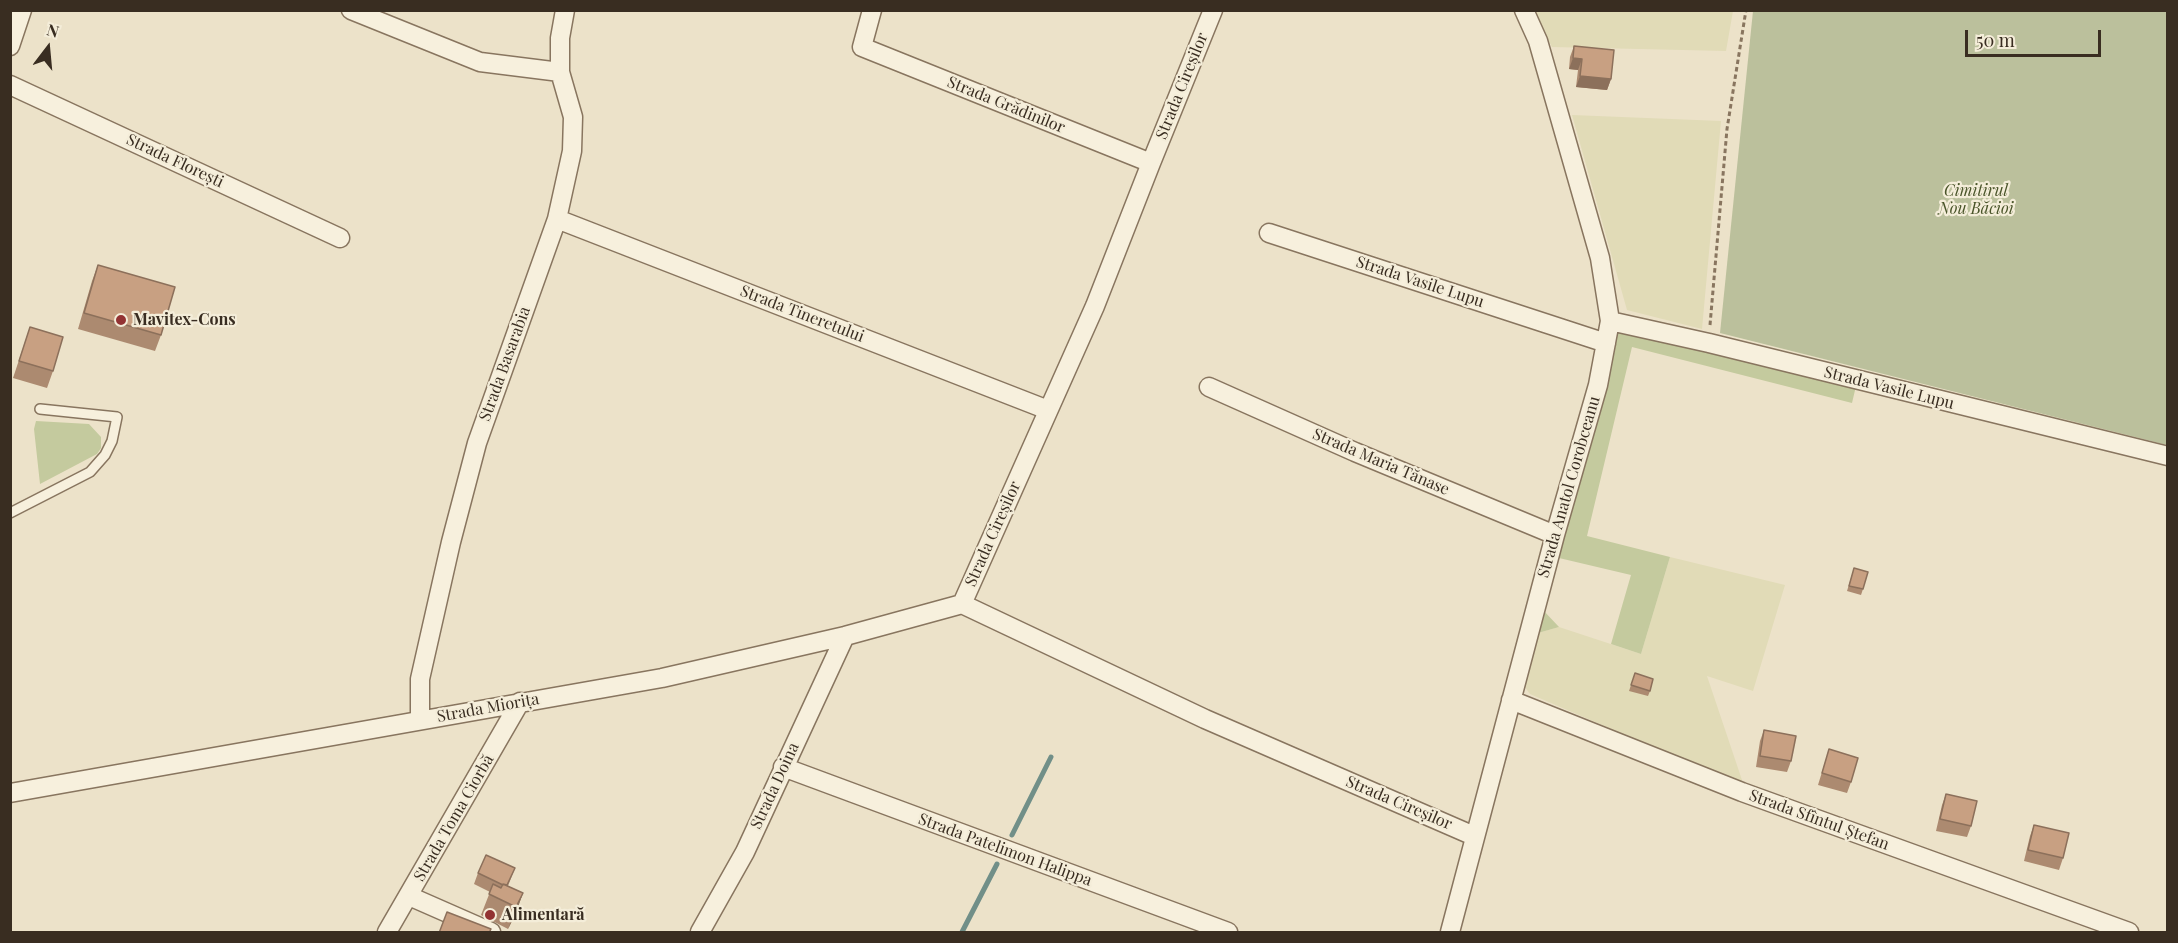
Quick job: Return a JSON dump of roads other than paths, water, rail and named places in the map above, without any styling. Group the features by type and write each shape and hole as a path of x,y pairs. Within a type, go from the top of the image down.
{"street":[{"path":"10,46 22,10"},
{"path":"351,10 480,62 560,72"},
{"name":"Strada Basarabia","path":"420,719 420,679 451,542 477,443 557,219 572,151 573,117 560,72 560,38 565,10"},
{"name":"Strada Grădinilor","path":"872,10 862,46 1151,163"},
{"name":"Strada Cireșilor","path":"1214,10 1095,306 962,604 1205,719 1474,836"},
{"name":"Strada Anatol Corobceanu","path":"1450,933 1555,535 1598,385 1610,321 1600,258 1538,41 1524,10"},
{"name":"Strada Florești","path":"10,85 340,238"},
{"name":"Strada Tineretului","path":"557,219 1048,410"},
{"name":"Strada Vasile Lupu","path":"1269,233 1606,343"},
{"name":"Strada Vasile Lupu","path":"1610,321 1709,343 2168,456"},
{"name":"Strada Maria Tănase","path":"1209,387 1355,452 1555,535"},
{"name":"Strada Miorița","path":"10,793 662,678 845,636 962,604"},
{"name":"Strada Doina","path":"700,933 745,852 845,636"},
{"name":"Strada Sfîntul Ștefan","path":"1511,700 1742,792 2129,933"},
{"name":"Strada Toma Ciorbă","path":"387,933 520,702"},
{"name":"Strada Patelimon Halippa","path":"783,767 1228,933"},
{"path":"409,896 491,933"}],"lane":[{"path":"10,513 90,472 105,455 112,441 117,417 40,409"}],"waterway":[{"path":"1012,835 1051,757"},
{"path":"962,932 997,864"}],"place":[{"name":"Mavitex-Cons","path":"121,320"},
{"name":"Alimentară","path":"490,915"}],"park label":[{"name":"Cimitirul Nou Băcioi","path":"1976,200"}]}
